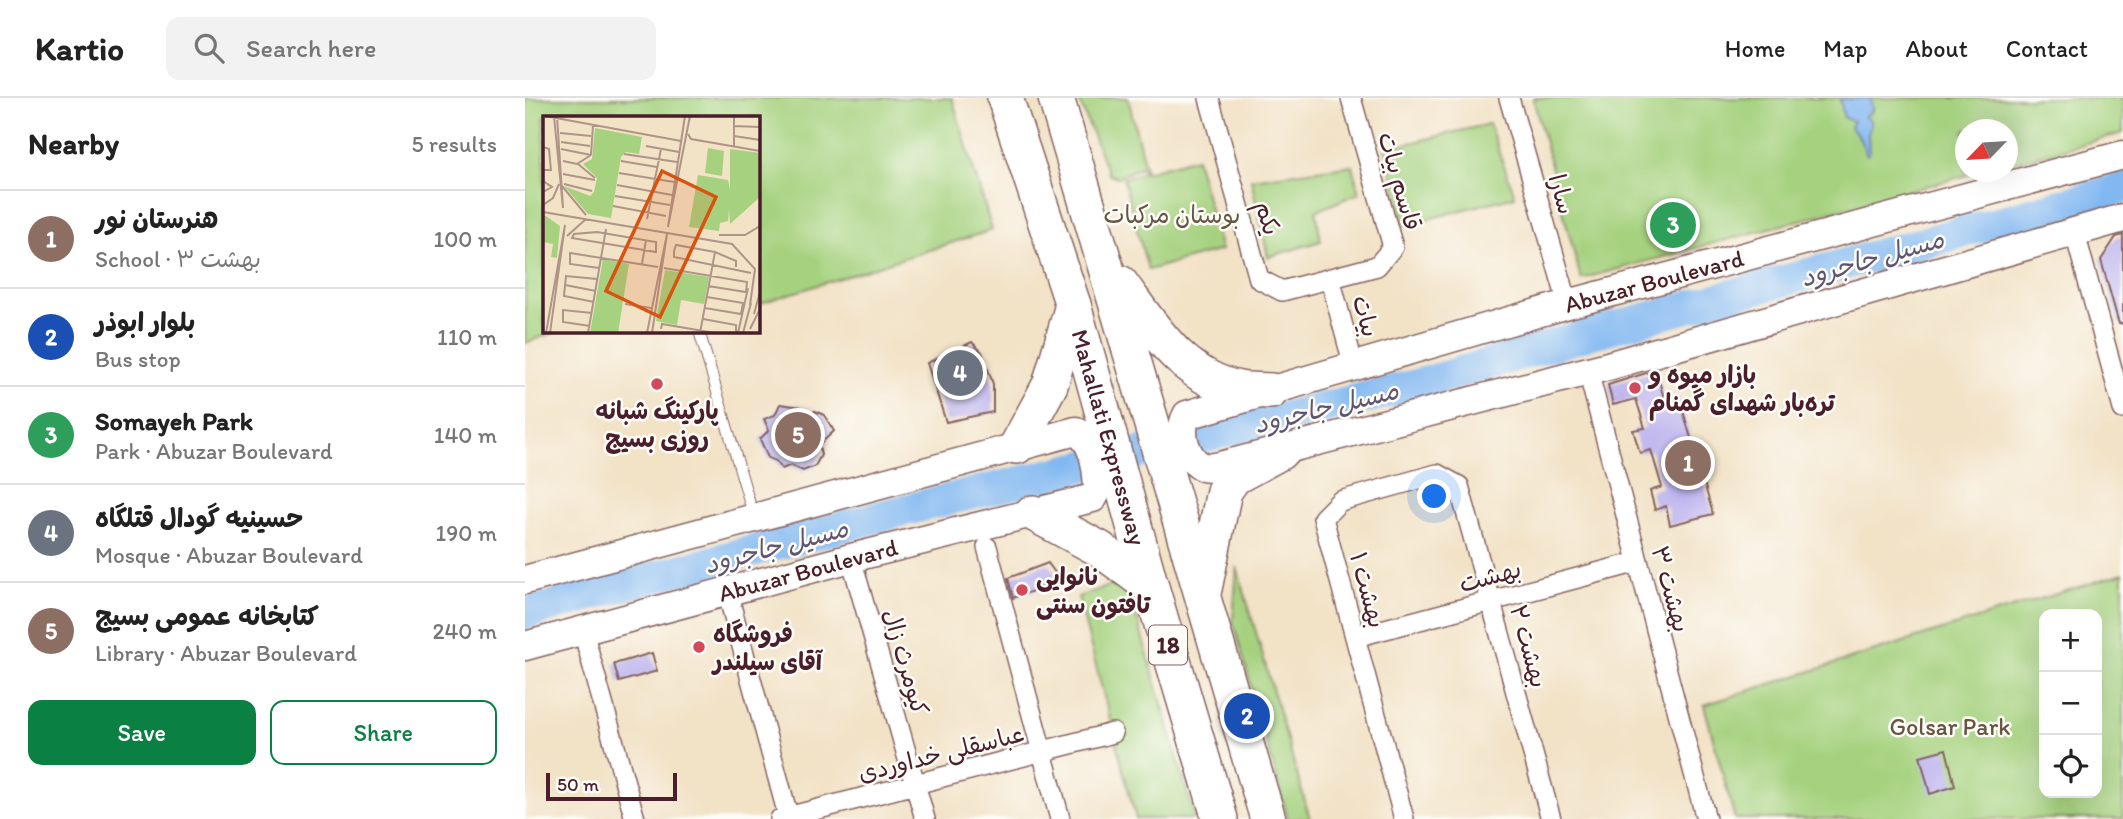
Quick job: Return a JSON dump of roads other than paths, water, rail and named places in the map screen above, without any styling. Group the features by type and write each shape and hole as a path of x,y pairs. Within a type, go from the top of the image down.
{"highway":[{"name":"Mahallati Expressway","path":"1005,98 1073,305 1098,461 1151,587 1220,819"},
{"name":"Mahallati Expressway","path":"1056,98 1268,819"},
{"path":"1104,261 1163,341 1187,365 1219,384 1240,389 1271,391"},
{"path":"1017,446 1050,385 1073,305"},
{"path":"1203,596 1224,491 1234,477 1280,452"},
{"path":"1033,513 1100,549 1151,587"}],"main road":[{"name":"Abuzar Boulevard","path":"1280,452 1207,468 1201,466 1189,453 1182,427 1187,415 1568,304 2123,155"},
{"path":"1280,452 1588,371 2123,218"},
{"path":"525,580 1017,446 1098,461"},
{"name":"Abuzar Boulevard","path":"525,646 851,558 1033,513 1098,461"}],"street":[{"name":"یکم","path":"1209,98 1259,279 1282,291 1330,278"},
{"name":"قاسم بیات","path":"1330,278 1377,267 1393,247 1351,98"},
{"name":"سارا","path":"1509,98 1568,304"},
{"path":"2074,230 2123,409"},
{"name":"بیات","path":"1330,278 1354,367"},
{"name":"بهشت ۳","path":"1588,371 1706,819"},
{"name":"بهشت ۱","path":"1404,819 1323,518 1339,501 1437,474 1459,486"},
{"name":"بهشت ۲","path":"1459,486 1551,819"},
{"path":"987,547 1060,819"},
{"name":"کیومرث زال","path":"851,558 925,819"},
{"name":"بهشت","path":"1355,637 1638,562"},
{"path":"727,592 786,818"},
{"path":"583,631 635,819"},
{"name":"عباسقلی خداوردی","path":"786,818 1113,733"}],"lane":[{"path":"699,332 754,518"}],"water":[{"path":"1871,98 1872,111 1865,117 1871,121 1867,155 1858,135 1850,127 1853,121 1844,118 1840,99"}],"waterway":[{"name":"مسیل جاجرود","path":"525,614 893,513 1420,384 1589,334 2123,188"}],"place":[{"name":"Somayeh Park","path":"1673,225"},
{"name":"حسینیه گودال قتلگاه","path":"960,373"},
{"name":"پارکینگ شبانه روزی بسیج","path":"657,384"},
{"name":"بازار میوه و تره‌بار شهدای گمنام","path":"1635,388"},
{"name":"کتابخانه عمومی بسیج","path":"798,435"},
{"name":"هنرستان نور","path":"1688,463"},
{"name":"نانوایی تافتون سنتی","path":"1022,590"},
{"name":"فروشگاه آقای سیلندر","path":"699,647"},
{"name":"بلوار ابوذر","path":"1247,716"}],"park label":[{"name":"بوستان مرکبات","path":"1172,214"},
{"name":"Golsar Park","path":"1950,726"}]}
